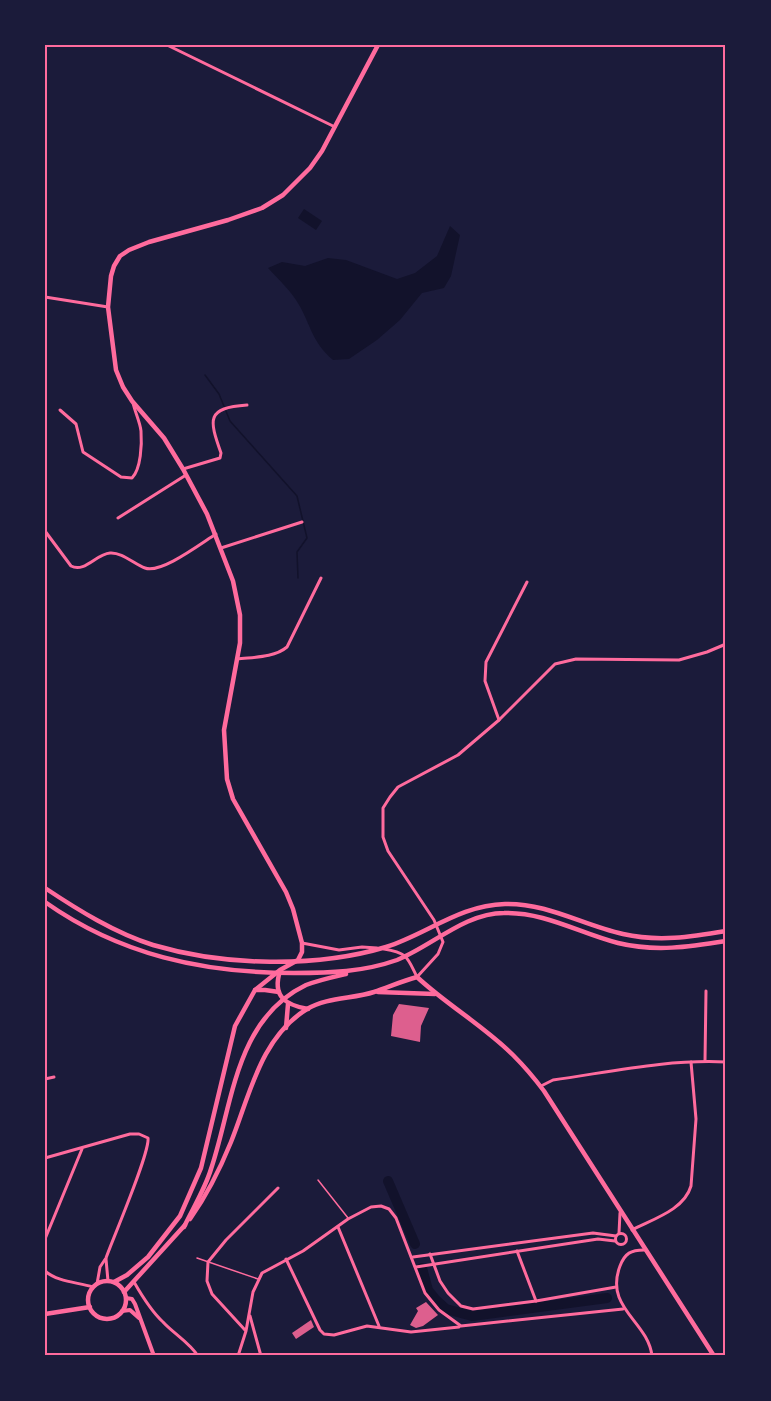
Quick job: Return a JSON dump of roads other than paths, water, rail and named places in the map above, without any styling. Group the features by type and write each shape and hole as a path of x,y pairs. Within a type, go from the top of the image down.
{"main road":[{"path":"114,1282 127,1275 148,1257 180,1216 207,1150 235,1026 255,990 280,970 298,960 302,952 302,943 286,892 233,799 227,779 224,730 240,644 240,615 233,581 216,534 183,469 164,438 132,401 116,370 108,307 111,276 120,256 129,250 262,208 283,195 310,168 335,128 378,45"},
{"path":"45,888 108,925 153,944 192,954 225,959 280,961 349,956 390,946 460,912 495,904 515,904 553,910 602,928 642,937 686,938 726,931"},
{"path":"45,902 86,928 152,955 184,964 235,972 357,971"},
{"path":"184,1227 211,1170 227,1108 247,1048 257,1028 279,1003 307,985 399,959 463,924 501,913 519,913 553,920 597,937 638,947 661,949 726,941"},
{"path":"280,970 277,980 279,993 288,1004 308,1009"},
{"path":"373,992 394,983 417,978 513,1054 541,1086 562,1116 714,1356"},
{"path":"255,990 279,993"},
{"path":"124,1292 184,1227 214,1180 232,1140 253,1080 264,1057 286,1028 308,1009 338,999 373,992 435,994"},
{"path":"286,1028 288,1004"},
{"path":"108,1281 114,1282 124,1292 126,1298 122,1311 111,1318 93,1313 88,1300 95,1285 108,1281"},
{"path":"45,1314 90,1307"}],"street":[{"path":"166,45 335,128"},
{"path":"45,297 62,302 108,307"},
{"path":"60,410 75,424 83,452 105,464 121,477 132,478 137,470 141,429 132,401"},
{"path":"183,469 221,456 212,426 218,411 228,406 247,405"},
{"path":"118,518 186,475"},
{"path":"221,548 302,522"},
{"path":"45,531 71,566 76,568 108,553 116,554 147,569 160,568 216,534"},
{"path":"237,659 282,651 287,646 321,578"},
{"path":"500,720 485,681 486,662 527,582"},
{"path":"302,943 339,950 362,947 400,952 408,959 417,978 438,954 443,942 434,920 388,851 383,837 383,808 398,787 458,755 500,720 548,669 563,661 680,660 726,644"},
{"path":"705,1061 706,990"},
{"path":"633,1230 678,1205 692,1186 696,1119 691,1062"},
{"path":"541,1086 553,1080 691,1062 726,1062"},
{"path":"45,1079 54,1077"},
{"path":"45,1158 130,1134 145,1135 149,1144 95,1285 60,1280 45,1271"},
{"path":"45,1239 82,1149"},
{"path":"246,1331 212,1294 207,1281 208,1262 226,1240 263,1206 278,1188"},
{"path":"238,1356 258,1280 267,1270 303,1251 348,1219 371,1207 381,1206 389,1209 396,1218 425,1293 431,1302 461,1326"},
{"path":"615,1241 621,1211"},
{"path":"338,1227 378,1326"},
{"path":"412,1257 593,1233 623,1234 626,1237 624,1244"},
{"path":"416,1267 598,1239 624,1244 629,1252"},
{"path":"645,1250 629,1252 622,1260 616,1287 623,1309 642,1332 651,1348 652,1356"},
{"path":"517,1251 536,1301"},
{"path":"430,1254 440,1281 454,1301 461,1306 481,1309 616,1287"},
{"path":"106,1258 108,1281"},
{"path":"286,1259 324,1334 334,1335 367,1326 411,1332 623,1309"},
{"path":"134,1282 161,1321 187,1343 198,1356"},
{"path":"126,1298 132,1299 154,1356"},
{"path":"122,1311 130,1310 140,1318"},
{"path":"249,1314 261,1356"}],"lane":[{"path":"318,1180 348,1219"},
{"path":"196,1258 258,1280"}],"waterway":[{"path":"205,375 219,394 230,421 297,496 307,538 297,552 298,578"},
{"path":"388,1181 415,1244"},
{"path":"422,1268 428,1290 436,1300 446,1309 472,1316 607,1298"}]}
